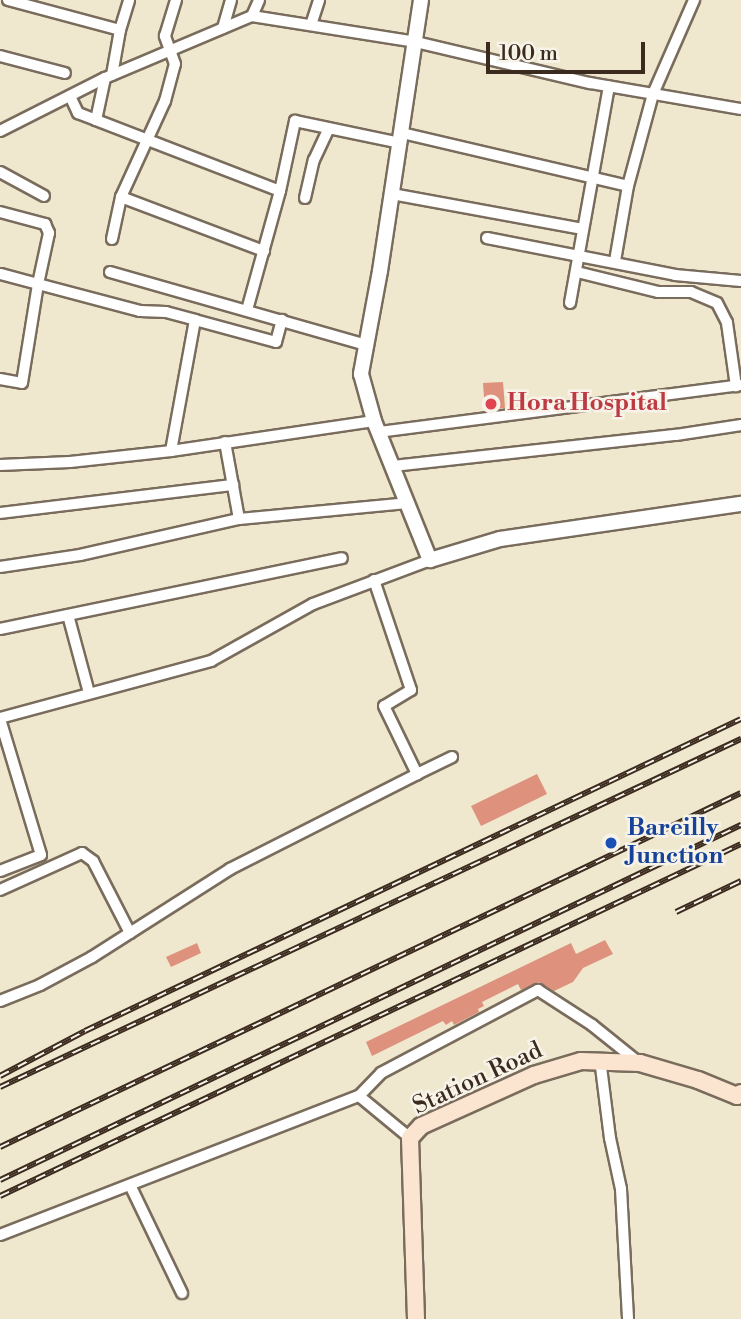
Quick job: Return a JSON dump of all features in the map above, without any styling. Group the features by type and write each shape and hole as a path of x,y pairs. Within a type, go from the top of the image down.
{"main road":[{"name":"Station Road","path":"416,1319 410,1138 430,1121 556,1067 600,1059 639,1063 688,1076 740,1096"}],"street":[{"path":"8,0 120,30"},
{"path":"96,120 129,0"},
{"path":"112,239 121,197 169,89 175,64 165,36 176,0"},
{"path":"223,28 231,0"},
{"path":"252,16 259,0"},
{"path":"311,25 319,0"},
{"path":"421,0 392,194 360,374 376,426 430,560"},
{"path":"615,261 628,186 653,94 694,0"},
{"path":"0,131 109,77 252,16 416,42 609,86 741,109"},
{"path":"0,56 65,73"},
{"path":"570,303 578,272 591,179 609,86"},
{"path":"69,96 78,113 280,191"},
{"path":"247,310 280,191 295,121 401,138 628,186"},
{"path":"305,198 314,160 329,128"},
{"path":"0,172 44,197"},
{"path":"392,194 583,229"},
{"path":"121,197 264,251"},
{"path":"0,212 45,224 48,228 22,383 0,379"},
{"path":"487,238 615,261 675,275 741,281"},
{"path":"110,272 366,345"},
{"path":"0,464 70,462 225,442 738,385 727,323 717,303 691,292 658,292 578,272"},
{"path":"0,274 140,311 166,312 276,342 282,320"},
{"path":"171,451 195,320"},
{"path":"393,466 676,435 741,425"},
{"path":"225,442 239,519"},
{"path":"0,513 233,485"},
{"path":"0,567 80,555 239,519 407,503"},
{"path":"49,868 41,855 0,719 211,661 313,604 430,560 500,539 741,504"},
{"path":"0,629 342,558"},
{"path":"374,580 411,690 384,706 417,774"},
{"path":"68,615 89,693"},
{"path":"0,1001 40,985 130,933 230,869 452,757"},
{"path":"0,890 82,853 93,861 130,933"},
{"path":"0,871 41,855"},
{"path":"0,1235 359,1096 380,1073 538,990 592,1025 639,1063"},
{"path":"600,1059 610,1138 621,1189 628,1319"},
{"path":"359,1096 410,1138"},
{"path":"130,1185 182,1293"}],"building":[{"path":"503,382 505,408 485,410 483,383"},
{"path":"537,774 547,794 481,826 471,806"},
{"path":"605,940 613,954 583,968 573,982 554,991 539,982 521,990 518,984 482,1002 484,1006 478,1009 479,1012 454,1025 452,1021 446,1025 443,1021 372,1056 366,1042 571,943 576,954"},
{"path":"197,943 201,953 171,967 166,957"}],"railway":[{"path":"0,1076 85,1031 741,719"},
{"path":"0,1087 741,739"},
{"path":"0,1147 741,793"},
{"path":"0,1180 741,825"},
{"path":"0,1196 741,844"},
{"path":"676,912 741,881"}],"place":[{"name":"Hora Hospital","path":"491,404"},
{"name":"Bareilly Junction","path":"611,843"}]}
